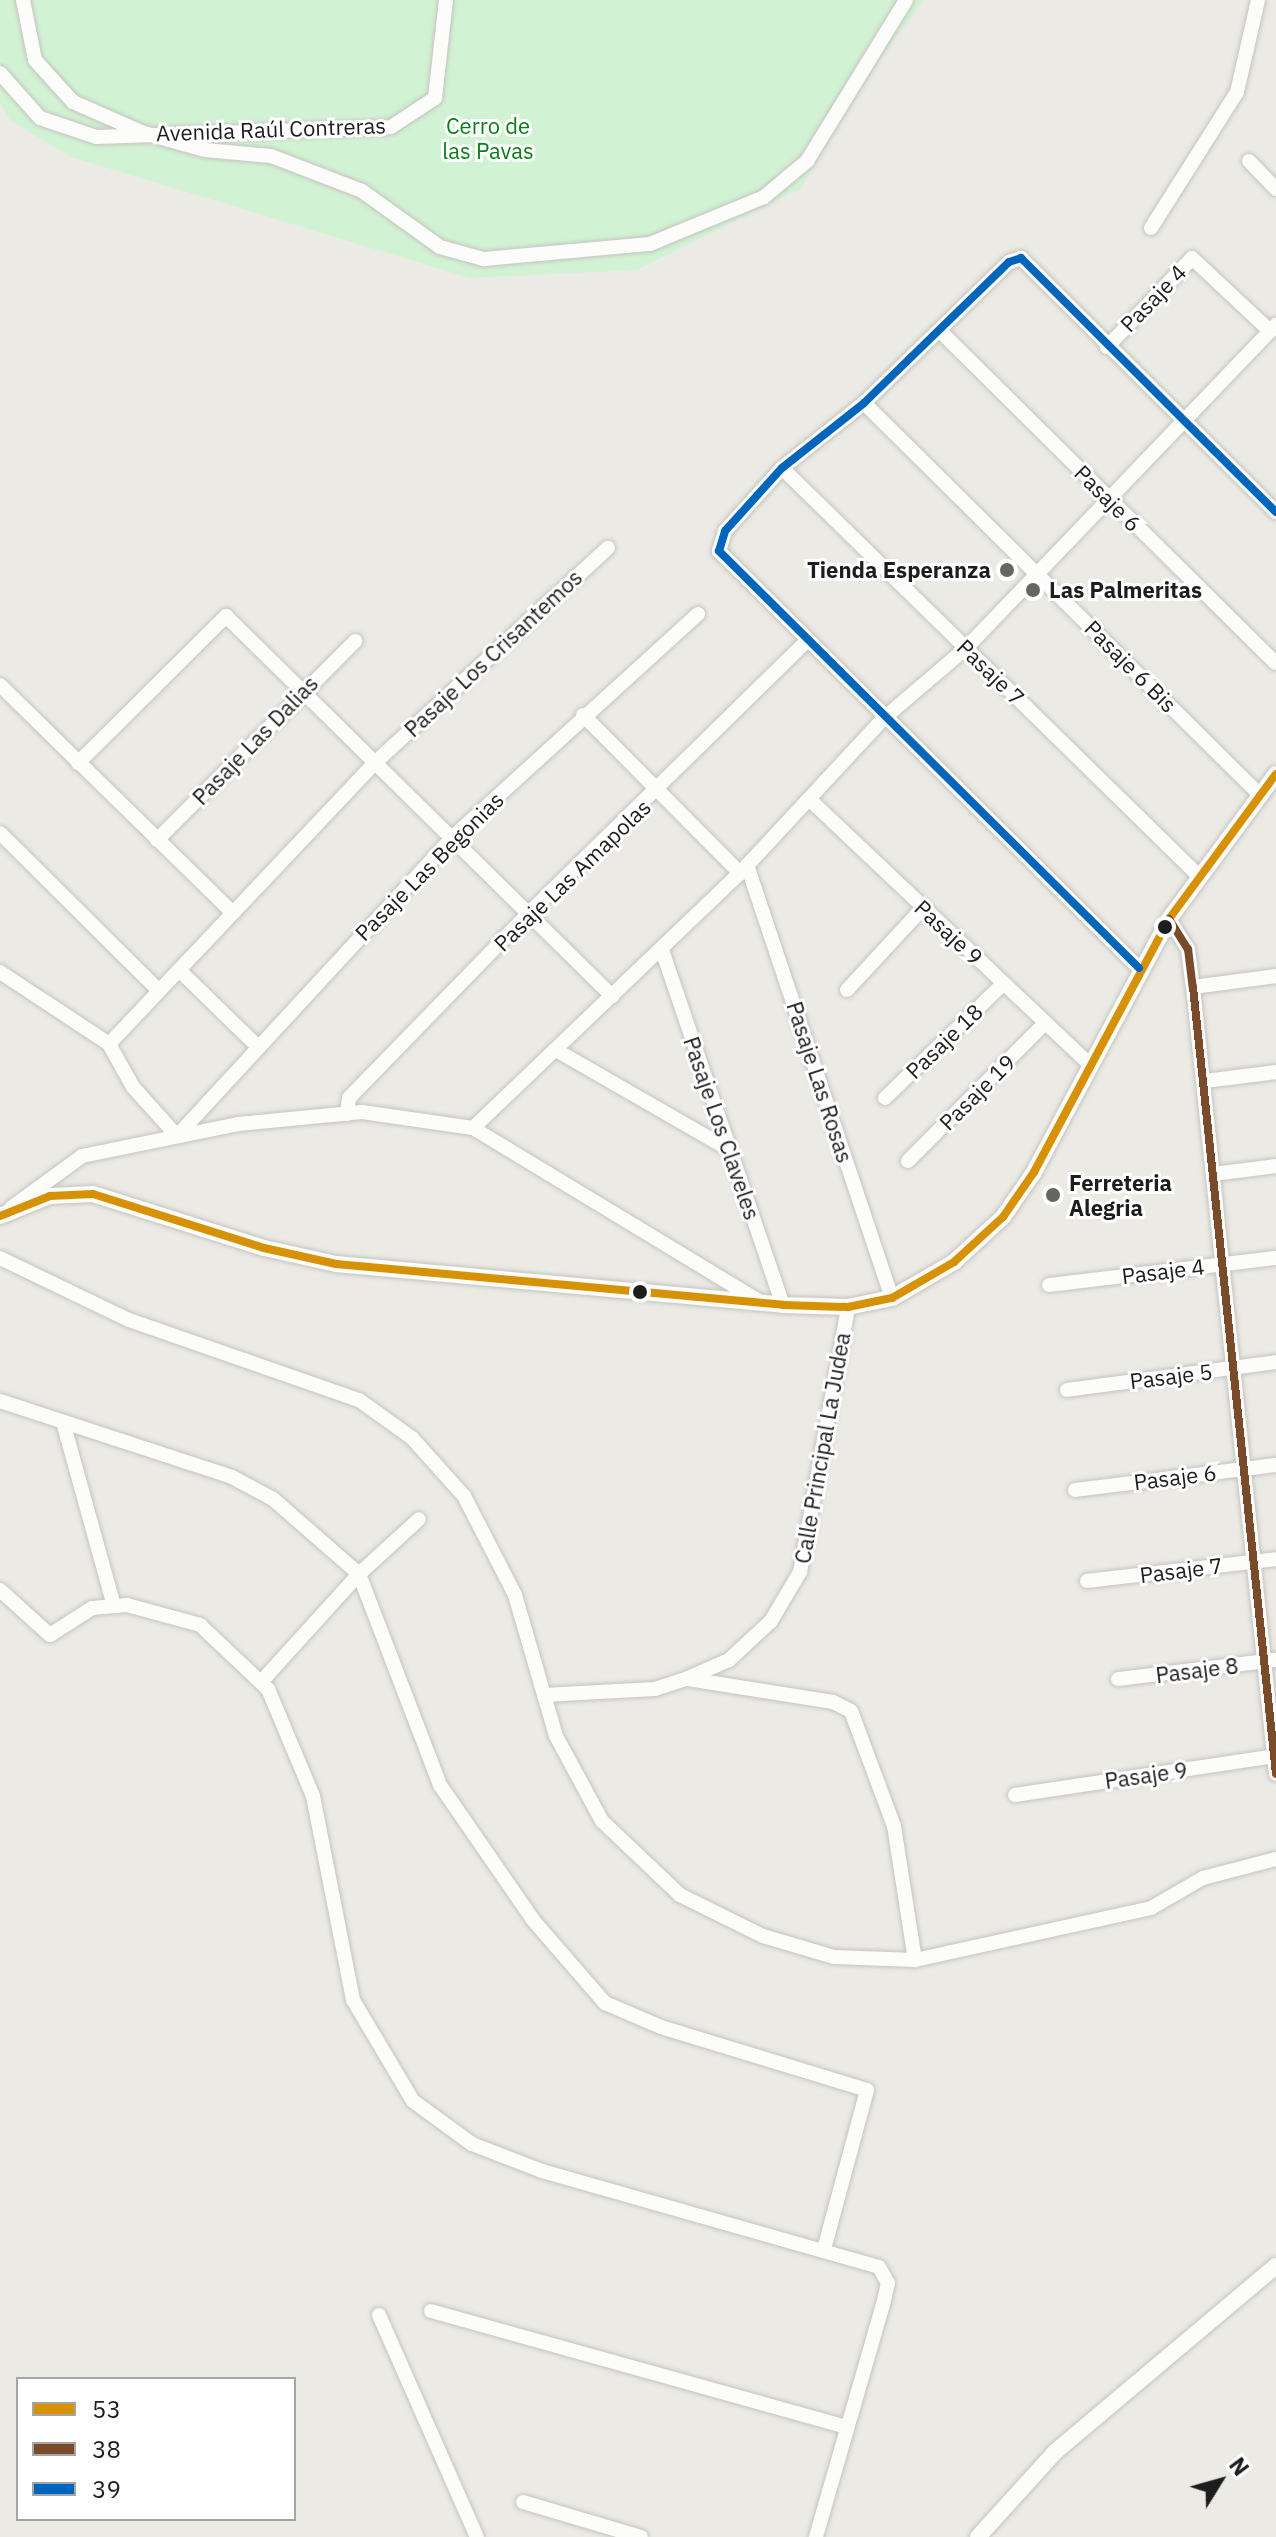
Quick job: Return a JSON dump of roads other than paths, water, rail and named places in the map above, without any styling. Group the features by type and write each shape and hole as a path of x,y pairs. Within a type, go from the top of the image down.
{"street":[{"name":"Avenida Raúl Contreras","path":"23,0 25,35 51,81 73,102 144,133 281,160 362,191 440,247 484,259 650,244 764,197 807,161 906,0"},
{"name":"Avenida Raúl Contreras","path":"0,73 20,101 60,127 96,137 391,127 435,98 446,0"},
{"path":"1151,228 1237,92 1258,0"},
{"path":"1249,161 1276,189"},
{"path":"1139,968 883,719 719,551 725,531 782,468 864,403 1009,262 1021,258 1182,423 1276,512"},
{"name":"Pasaje 4","path":"1107,347 1192,258 1273,328"},
{"path":"473,1128 662,950 743,869 883,719 966,648 1273,328"},
{"name":"Pasaje 6","path":"940,331 1276,663"},
{"name":"Pasaje 6 Bis","path":"864,403 1260,795"},
{"name":"Pasaje 7","path":"782,468 1200,877"},
{"name":"Pasaje Los Crisantemos","path":"109,1044 378,760 608,548"},
{"name":"Pasaje Las Begonias","path":"177,1136 256,1045 454,836 583,715 698,614"},
{"path":"78,763 226,616 378,760 612,996"},
{"name":"Pasaje Las Dalias","path":"157,840 355,641"},
{"name":"Pasaje Las Amapolas","path":"347,1114 349,1098 530,912 659,792 807,641"},
{"path":"0,685 233,913"},
{"path":"583,715 659,792 743,869"},
{"path":"0,1216 50,1196 93,1194 264,1248 336,1264 757,1300 783,1305 848,1307 892,1298 954,1262 1003,1217 1169,919 1276,774"},
{"name":"Pasaje 9","path":"809,799 1089,1064"},
{"path":"0,833 159,991"},
{"name":"Pasaje Las Rosas","path":"743,869 892,1298"},
{"path":"847,990 923,908"},
{"path":"1169,919 1188,949 1205,1081 1245,1468 1270,1661 1276,1774"},
{"name":"Pasaje Los Claveles","path":"662,950 783,1305"},
{"path":"179,970 256,1045"},
{"path":"0,972 109,1044 133,1087 177,1136"},
{"path":"1193,987 1276,976"},
{"name":"Pasaje 18","path":"885,1098 1003,984"},
{"name":"Pasaje 19","path":"908,1161 1045,1023"},
{"path":"556,1050 728,1149"},
{"path":"1205,1081 1276,1072"},
{"path":"0,1216 82,1156 177,1136 347,1114 473,1128 757,1300"},
{"path":"1213,1174 1276,1166"},
{"path":"0,1258 129,1320 359,1400 412,1438 464,1496 515,1595 556,1736 602,1821 680,1895 763,1936 834,1957 915,1960 1151,1908 1203,1878 1276,1859"},
{"name":"Pasaje 4","path":"1049,1285 1276,1258"},
{"name":"Calle Principal La Judea","path":"544,1695 655,1689 729,1660 761,1631 800,1572 848,1307"},
{"name":"Pasaje 5","path":"1067,1390 1276,1362"},
{"path":"0,1401 232,1477 273,1499 359,1574 440,1785 533,1920 605,2003 661,2027 867,2090 824,2249"},
{"path":"63,1422 114,1606"},
{"name":"Pasaje 6","path":"1075,1490 1276,1465"},
{"path":"261,1682 359,1574 419,1519"},
{"name":"Pasaje 7","path":"1087,1581 1276,1559"},
{"path":"0,1590 50,1635 92,1608 114,1606 155,1610 200,1625 261,1682 313,1796 353,2000 413,2101 472,2144 542,2171 879,2267 888,2283 816,2537"},
{"name":"Pasaje 8","path":"1118,1679 1270,1661"},
{"path":"688,1678 833,1702 851,1711 894,1826 915,1960"},
{"name":"Pasaje 9","path":"1015,1795 1275,1756"},
{"path":"978,2537 1055,2452 1276,2266"},
{"path":"431,2311 847,2427"},
{"path":"379,2315 477,2537"},
{"path":"523,2502 641,2537"}],"place":[{"name":"Tienda Esperanza","path":"1007,570"},
{"name":"Las Palmeritas","path":"1033,590"},
{"name":"Ferreteria Alegria","path":"1053,1195"}],"park label":[{"name":"Cerro de las Pavas","path":"488,138"}]}
